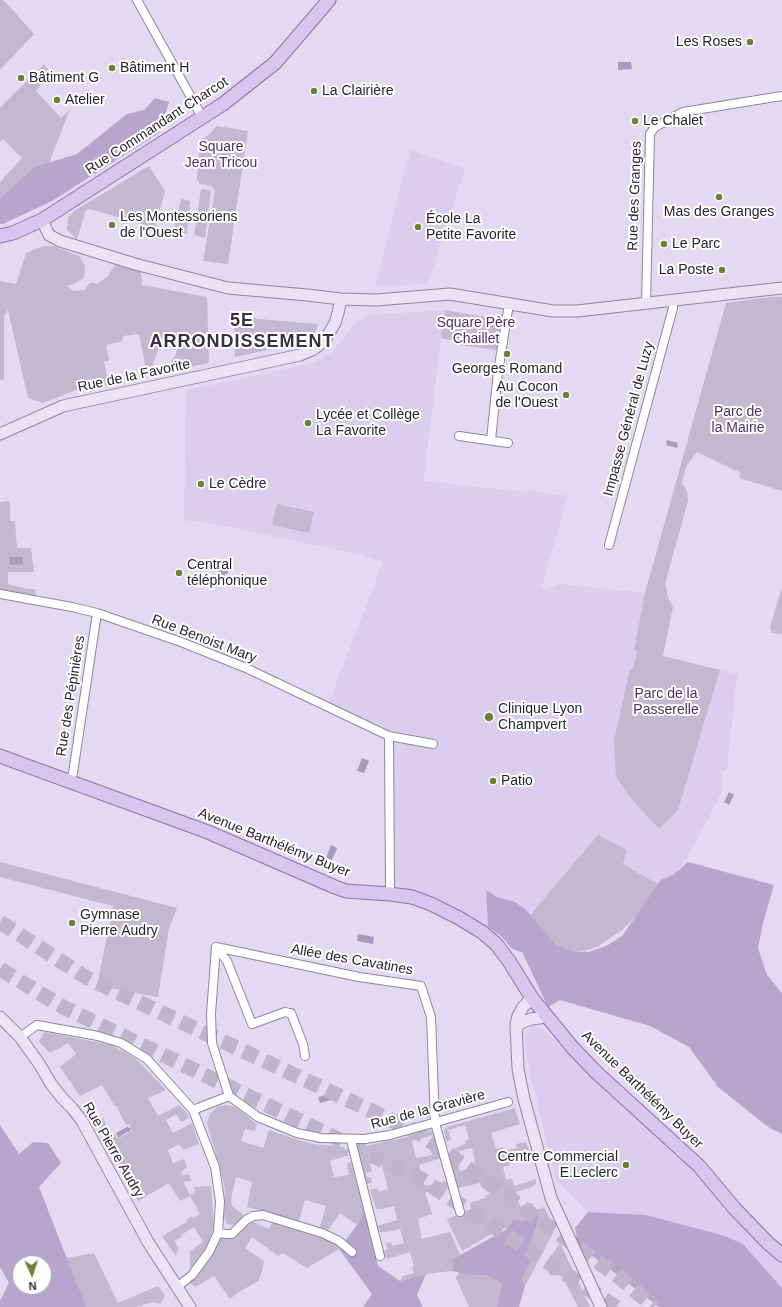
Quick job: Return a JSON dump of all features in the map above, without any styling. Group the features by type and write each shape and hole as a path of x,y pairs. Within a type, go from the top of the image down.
{"main road":[{"name":"Rue Commandant Charcot","path":"0,236 13,233 42,220 223,104 275,63 329,0"},
{"path":"42,220 49,236 60,241 135,264 228,288 341,299 376,300 450,294 553,311 563,311 782,288"},
{"name":"Rue de la Favorite","path":"0,434 63,406 300,355 314,349 325,340 335,323 341,299"},
{"name":"Avenue Barthélémy Buyer","path":"0,756 208,832 346,891 412,897 431,904 459,918 482,932 496,944 509,961 532,998 572,1047 596,1072 699,1166 735,1209 768,1243 782,1255"},
{"path":"532,998 523,1007 518,1016 515,1031 518,1069 524,1099 551,1198 601,1307"},
{"name":"Rue Pierre Audry","path":"0,1017 20,1038 40,1065 51,1084 82,1121 148,1242 190,1307"},
{"path":"515,1031 518,1025 523,1022 531,1019 547,1017"}],"street":[{"path":"137,0 202,117"},
{"name":"Rue des Granges","path":"646,303 650,134 655,127 683,112 782,96"},
{"name":"Impasse Général de Luzy","path":"609,545 674,307 673,300"},
{"path":"491,440 498,372 508,304"},
{"path":"459,436 508,443"},
{"name":"Rue Benoist Mary","path":"0,594 72,607 181,642 246,668 389,736 433,744"},
{"name":"Rue des Pépinières","path":"70,781 73,773 97,614"},
{"path":"389,736 390,894"},
{"path":"216,947 228,961 252,1024 285,1012 289,1012 303,1044 306,1056"},
{"path":"193,1110 229,1096 212,1043 211,1014 216,947"},
{"name":"Allée des Cavatines","path":"216,947 359,977 421,986 431,1017 436,1123 460,1212"},
{"path":"20,1038 37,1025 98,1036 121,1043 147,1059 193,1110 215,1167 220,1200 218,1233 209,1252 192,1276 177,1287"},
{"name":"Rue de la Gravière","path":"229,1096 258,1117 297,1133 321,1138 351,1140 390,1135 508,1102"},
{"path":"351,1140 380,1256"},
{"path":"218,1233 232,1234 246,1220 253,1216 263,1215 322,1233 339,1241 352,1252"}],"shaded area":[{"path":"618,62 631,62 632,69 618,70"},
{"path":"155,98 169,102 159,133 52,201 3,224 0,224 0,198 35,167 77,154 127,114 144,110"},
{"name":"École La Petite Favorite","path":"410,150 465,168 428,284 375,286"},
{"name":"Clinique Lyon Champvert","path":"445,310 423,481 526,492 526,490 568,496 541,589 547,589 560,584 645,593 634,650 637,650 633,669 630,670 614,740 654,823 659,829 681,799 720,670 737,674 727,770 721,771 723,788 688,857 665,888 623,864 516,932 509,946 485,926 463,912 421,893 394,888 392,748 397,743 432,749 433,739 389,731 329,702 383,562 362,555 220,525 184,520 186,390 288,369 317,361 332,352 354,324 368,315"},
{"path":"667,440 678,443 677,448 666,445"},
{"path":"9,557 23,557 23,564 10,565"},
{"path":"220,566 229,570 227,574 225,574 223,582 216,580"},
{"path":"362,758 369,761 364,773 357,771"},
{"path":"729,792 734,795 729,805 724,802"},
{"path":"331,845 337,848 332,860 326,858"},
{"path":"688,862 774,885 763,923 758,948 767,975 782,993 782,1134 768,1127 718,1087 689,1047 650,1026 560,1000 548,1007 522,952 513,949 501,936 488,927 486,890 497,897 515,902 525,909 556,945 571,951 589,952 608,945 622,936 661,880 673,875"},
{"path":"358,934 374,937 373,944 357,941"},
{"path":"533,1025 542,1029 689,1166 716,1197 764,1247 782,1263 782,1288 743,1244 646,1215 587,1212 556,1180 527,1061 525,1037 528,1030"},
{"path":"330,1094 331,1100 320,1103 318,1097"},
{"path":"0,1125 19,1154 33,1142 48,1143 61,1163 39,1187 86,1307 0,1307 0,1301 9,1283 0,1267"},
{"path":"127,1127 131,1128 130,1132 127,1132 118,1138 116,1133"},
{"path":"364,1211 378,1266 400,1281 426,1274 417,1295 423,1307 363,1307 372,1294 339,1249 357,1225"},
{"path":"536,1211 539,1216 531,1242 531,1261 522,1279 525,1286 519,1307 497,1307 502,1283 485,1275 470,1275 452,1271 453,1259 507,1229 513,1219 524,1221"},
{"path":"588,1212 646,1215 725,1236 743,1244 782,1288 782,1307 659,1307 578,1245 575,1228"}],"green space":[{"path":"0,0 3,0 9,6 34,34 0,70"},
{"path":"44,64 50,72 36,91 61,118 70,109 49,163 35,168 0,198 0,182 22,158 3,139 0,142 0,108"},
{"name":"Square Jean Tricou","path":"216,126 248,131 228,264 203,261 215,191 212,186 200,184 197,179 200,141 212,132"},
{"path":"149,166 165,191 155,228 90,209 86,210 77,239 67,230 68,218 74,211"},
{"path":"201,189 211,190 205,238 194,235"},
{"path":"181,199 190,201 187,234 174,230"},
{"path":"43,246 54,246 79,256 85,266 84,278 67,286 73,291 84,290 91,282 97,284 108,276 115,265 141,271 142,285 207,297 209,363 164,372 176,354 180,336 174,336 174,338 162,339 152,367 153,374 147,375 139,334 123,336 122,341 106,345 109,360 104,362 109,385 76,390 43,403 28,398 8,310 4,316 4,380 0,380 0,281 16,284 26,253"},
{"path":"782,297 782,491 739,478 741,473 697,452 687,465 682,483 687,491 688,501 666,580 668,598 673,607 663,656 720,670 678,810 659,829 630,797 616,777 614,740 630,669 633,669 637,651 634,650 645,593 726,303"},
{"name":"Square Père Chaillet","path":"445,310 497,319 501,324 498,350 459,345 458,341 441,338"},
{"path":"234,317 318,324 314,335 299,343 235,357"},
{"path":"10,501 10,521 15,521 17,548 31,548 34,572 8,572 8,584 27,589 35,589 36,598 0,591 0,502"},
{"path":"277,504 314,512 309,533 272,525"},
{"path":"782,587 782,634 772,633 770,627"},
{"path":"598,835 627,850 623,864 665,888 622,930 597,947 584,951 522,952 509,946 516,932"},
{"path":"0,862 177,908 169,928 158,997 97,986 113,906 0,877"},
{"path":"44,1032 112,1045 135,1058 166,1090 148,1098 158,1116 179,1105 187,1113 189,1118 181,1122 176,1114 166,1120 173,1133 192,1123 199,1144 183,1150 179,1144 168,1150 173,1163 184,1159 187,1167 181,1172 183,1175 189,1174 191,1181 183,1182 190,1195 195,1194 194,1187 211,1186 214,1227 204,1253 190,1269 190,1251 203,1242 194,1227 174,1241 179,1248 176,1256 162,1236 187,1222 186,1220 192,1216 193,1218 200,1214 190,1196 180,1201 169,1183 138,1201 91,1113 95,1113 99,1120 103,1118 109,1132 111,1134 115,1134 117,1139 132,1131 130,1124 126,1125 117,1107 114,1105 102,1085 80,1096 60,1067 76,1054 68,1043 50,1053 39,1042"},
{"path":"227,1105 235,1107 257,1124 255,1131 245,1129 241,1141 263,1148 269,1130 313,1144 344,1147 349,1156 330,1161 334,1177 349,1175 347,1164 351,1162 364,1211 357,1225 340,1213 328,1230 320,1227 326,1206 305,1200 299,1221 247,1207 252,1182 236,1177 231,1199 232,1206 244,1215 239,1221 232,1225 227,1224 224,1216 225,1188 207,1123 210,1114 217,1107"},
{"path":"515,1108 520,1124 491,1133 496,1149 503,1147 504,1151 517,1148 516,1144 526,1142 529,1150 509,1156 510,1165 503,1167 506,1180 512,1178 514,1186 536,1179 536,1184 516,1192 520,1206 532,1203 536,1210 544,1207 553,1225 553,1233 525,1286 522,1279 531,1261 531,1242 539,1216 536,1211 524,1221 513,1219 507,1229 503,1227 462,1251 447,1219 471,1209 470,1203 485,1198 485,1196 499,1189 497,1182 481,1186 480,1183 458,1188 451,1164 457,1162 460,1171 476,1167 472,1148 457,1152 455,1148 466,1144 465,1141 469,1139 465,1125 448,1130 451,1140 446,1141 444,1130 447,1127"},
{"path":"431,1130 433,1135 412,1141 416,1158 432,1155 430,1146 437,1142 441,1158 419,1165 425,1186 446,1181 448,1187 425,1193 432,1214 418,1219 422,1239 450,1232 460,1255 453,1259 452,1271 426,1274 400,1281 403,1276 414,1273 412,1268 414,1266 410,1252 387,1259 384,1251 388,1249 385,1243 391,1242 392,1246 404,1243 400,1229 380,1232 377,1226 397,1220 394,1206 376,1209 370,1190 377,1188 379,1192 388,1189 379,1154 368,1157 372,1171 366,1173 367,1177 371,1178 372,1182 367,1184 358,1150 361,1147"},
{"path":"248,1221 269,1229 273,1221 319,1234 342,1245 339,1249 307,1268 283,1253 278,1256 252,1237 245,1248 264,1261 262,1272 258,1281 230,1299 214,1276 195,1287 190,1283 208,1261 219,1236 230,1237 239,1233"},
{"path":"560,1243 590,1307 578,1307 562,1276 549,1275 551,1256"},
{"path":"94,1253 118,1303 158,1286 165,1296 160,1304 153,1302 136,1307 85,1307 66,1258"},
{"path":"459,1272 470,1275 485,1275 502,1283 497,1307 469,1307 456,1278"}],"tunnel":[{"path":"0,922 87,978 419,1133 619,1277 654,1307"},
{"path":"0,969 63,1007 421,1179 616,1307"}],"place":[{"name":"Les Roses","path":"750,42"},
{"name":"Bâtiment H","path":"112,68"},
{"name":"Bâtiment G","path":"21,78"},
{"name":"La Clairière","path":"314,91"},
{"name":"Atelier","path":"57,100"},
{"name":"Le Chalet","path":"635,121"},
{"name":"Mas des Granges","path":"719,197"},
{"name":"Les Montessoriens de l'Ouest","path":"112,225"},
{"name":"École La Petite Favorite","path":"418,227"},
{"name":"Le Parc","path":"664,244"},
{"name":"La Poste","path":"722,270"},
{"name":"Georges Romand","path":"507,354"},
{"name":"Au Cocon de l'Ouest","path":"566,395"},
{"name":"Lycée et Collège La Favorite","path":"308,423"},
{"name":"Le Cèdre","path":"201,484"},
{"name":"Central téléphonique","path":"179,573"},
{"name":"Clinique Lyon Champvert","path":"489,717"},
{"name":"Patio","path":"493,781"},
{"name":"Gymnase Pierre Audry","path":"72,923"},
{"name":"Centre Commercial E.Leclerc","path":"626,1165"}],"district":[{"name":"5E ARRONDISSEMENT","path":"242,331"}],"park label":[{"name":"Parc de la Mairie","path":"738,420"},
{"name":"Parc de la Passerelle","path":"666,702"}]}
